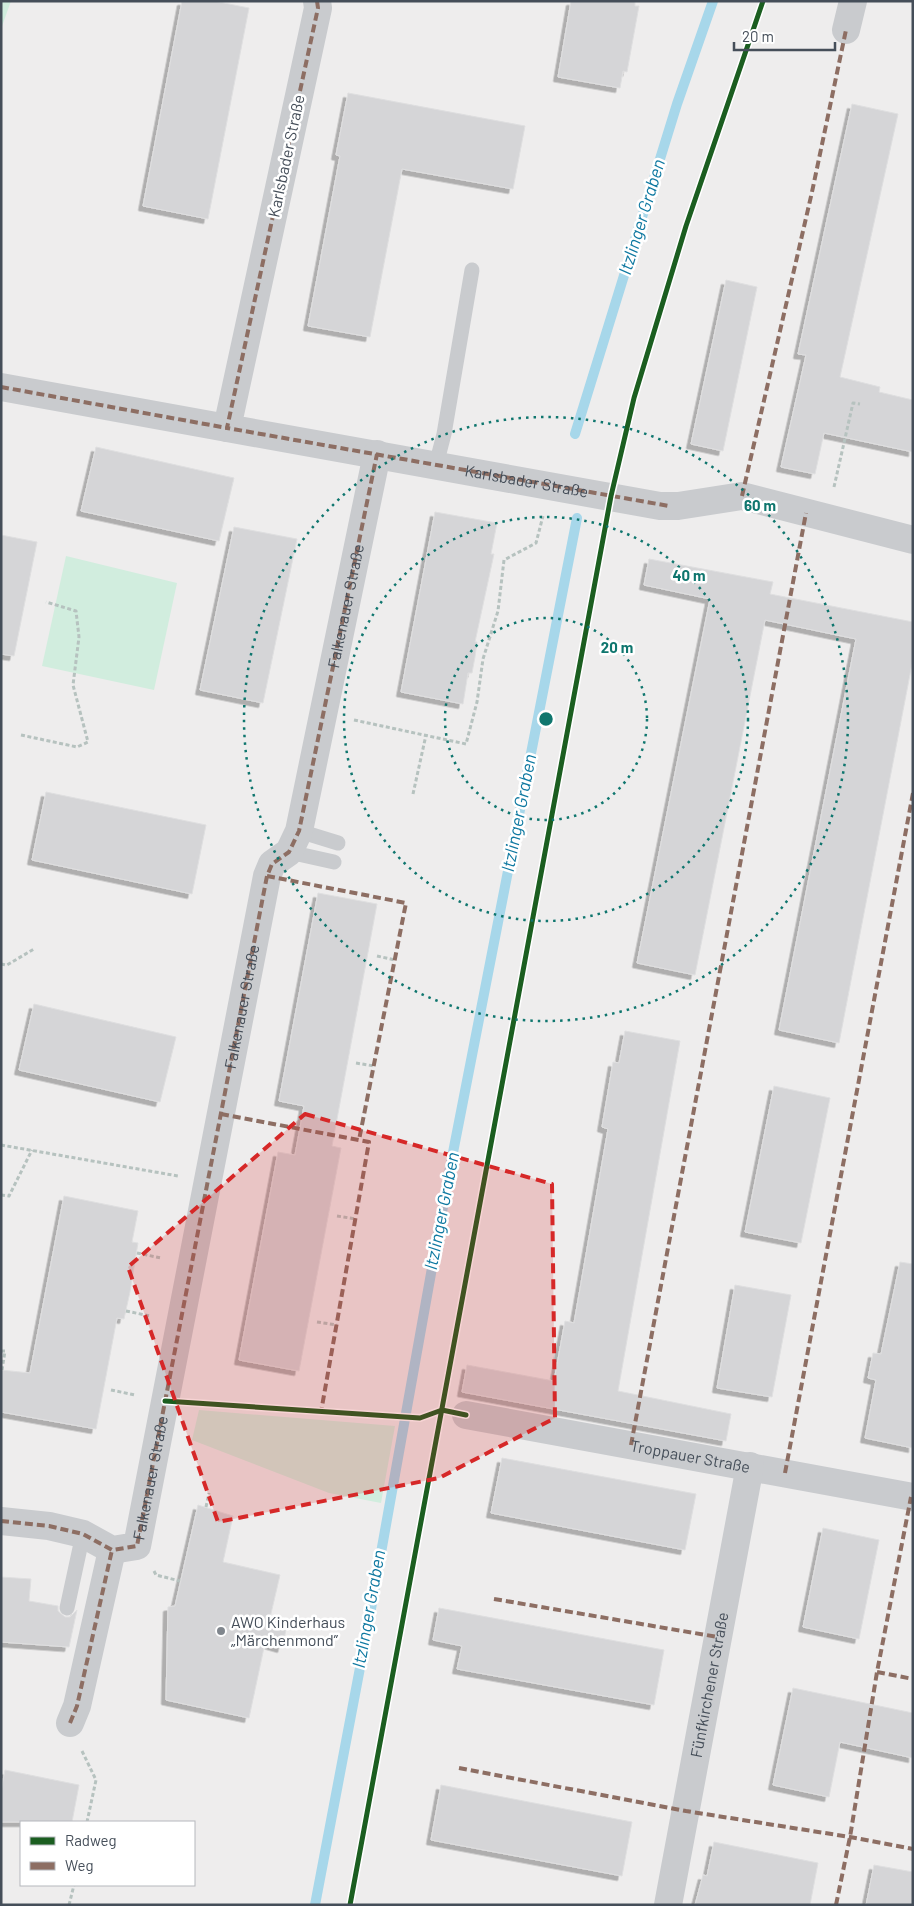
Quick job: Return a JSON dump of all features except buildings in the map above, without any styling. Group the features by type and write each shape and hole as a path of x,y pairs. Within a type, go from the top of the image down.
{"street":[{"name":"Karlsbader Straße","path":"228,428 318,8 317,1"},
{"path":"846,30 853,1"},
{"name":"Karlsbader Straße","path":"1,387 660,506 678,506 742,496 913,540"},
{"name":"Falkenauer Straße","path":"1,1521 49,1526 83,1534 112,1550 136,1546 267,876 272,864 294,841 324,713 377,454"},
{"name":"Troppauer Straße","path":"466,1414 913,1497"},
{"name":"Fünfkirchener Straße","path":"668,1905 750,1466"},
{"name":"Falkenauer Straße","path":"70,1723 77,1706 112,1550"}],"lane":[{"path":"436,465 444,434 472,270"},
{"path":"294,841 338,843"},
{"path":"294,841 334,862"},
{"path":"67,1608 83,1534"}],"path":[{"path":"833,490 853,403 860,404"},
{"path":"324,713 466,744 477,702 483,659 498,611 504,560 536,542 550,485"},
{"path":"21,735 77,747 88,742 73,685 79,636 76,611 46,602"},
{"path":"413,794 426,735"},
{"path":"1,964 7,965 34,949"},
{"path":"377,956 395,960"},
{"path":"356,1062 374,1066"},
{"path":"1,1145 208,1181"},
{"path":"1,1194 9,1196 32,1150"},
{"path":"337,1216 356,1219"},
{"path":"317,1322 337,1325"},
{"path":"1,1350 5,1351 2,1370"},
{"path":"206,1507 209,1493"},
{"path":"156,1575 180,1581"},
{"path":"70,1723 96,1780 87,1821"},
{"path":"69,1905 74,1886"}],"highlighted area":[{"path":"305,1114 552,1184 555,1418 439,1478 218,1522 128,1267"}],"green space":[{"path":"1,1 11,1 1,29"},
{"path":"66,556 177,583 154,690 42,666"},
{"path":"199,1410 395,1426 381,1503 329,1493 192,1440"}],"waterway":[{"name":"Itzlinger Graben","path":"575,434 677,104 713,1"},
{"name":"Itzlinger Graben","path":"315,1905 367,1631 449,1173 577,518"}],"marked path":[{"path":"317,1 318,8 227,428 669,506"},
{"path":"742,496 812,192 846,30"},
{"path":"1,387 227,428"},
{"path":"1,1521 49,1526 83,1534 112,1550 137,1546 267,876 272,864 289,852 299,831 377,454"},
{"path":"631,1445 806,513"},
{"path":"785,1473 913,793"},
{"path":"267,876 406,903 359,1140"},
{"path":"221,1114 369,1142 321,1412"},
{"path":"836,1905 850,1837 877,1672 911,1497"},
{"path":"70,1723 77,1706 112,1550"},
{"path":"494,1599 718,1637"},
{"path":"877,1672 913,1679"},
{"path":"459,1768 686,1811 913,1849"}],"cycle path":[{"path":"350,1905 611,496 634,398 686,226 763,1"},
{"path":"165,1401 420,1418 442,1410 466,1415"}],"place":[{"name":"AWO Kinderhaus „Märchenmond”","path":"221,1631"}]}
